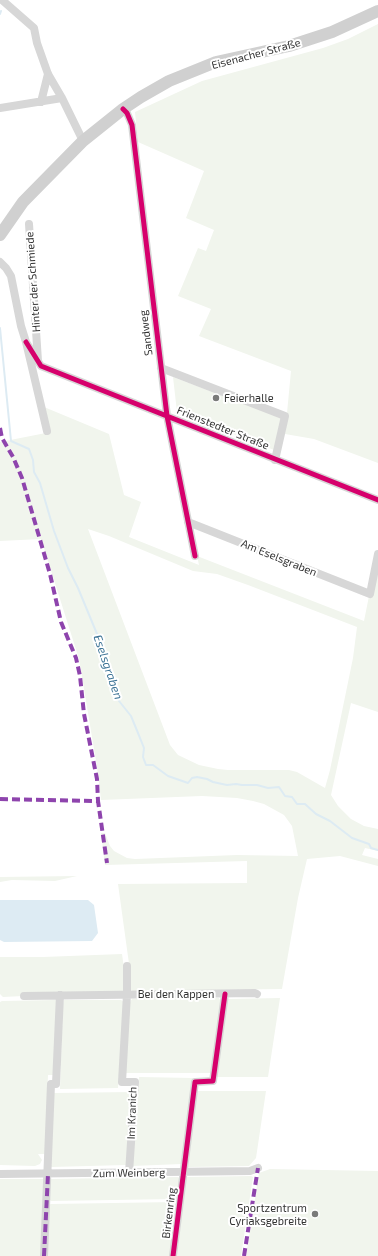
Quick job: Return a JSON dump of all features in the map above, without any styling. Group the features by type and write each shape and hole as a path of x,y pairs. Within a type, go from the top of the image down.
{"main road":[{"name":"Eisenacher Straße","path":"0,235 24,202 84,141 141,96 169,81 216,62 289,46 332,32 378,12"}],"street":[{"path":"2,0 34,28 37,43 48,74 84,141"},
{"path":"42,102 48,74"},
{"path":"0,108 62,98"},
{"name":"Sandweg","path":"123,109 127,113 132,125 167,416 195,556"},
{"name":"Hinter der Schmiede","path":"29,224 39,364"},
{"path":"0,262 11,276 21,326 47,431"},
{"path":"26,342 39,364"},
{"name":"Frienstedter Straße","path":"39,364 275,460 378,500"},
{"path":"161,368 285,416 275,460"},
{"name":"Am Eselsgraben","path":"188,522 370,594 378,554"},
{"path":"127,966 127,994"},
{"name":"Im Kranich","path":"127,994 122,1082 135,1082 129,1173"},
{"name":"Bei den Kappen","path":"184,1172 196,1082 213,1081 225,994"},
{"name":"Bei den Kappen","path":"24,996 258,994"},
{"path":"44,1256 51,1084 56,1084 60,996"},
{"name":"Zum Weinberg","path":"0,1174 250,1171 258,1168"},
{"name":"Birkenring","path":"173,1256 184,1172"}],"shaded area":[{"path":"378,24 378,463 314,439 285,434 291,371 199,336 211,309 178,296 198,248 206,251 214,230 186,218 204,171 138,142 135,112 202,81 323,48 348,39"},
{"path":"173,377 281,418 274,450 177,412"},
{"path":"44,407 109,434 124,495 141,502 129,537 199,565 197,556 364,621 378,551 378,712 351,703 331,795 338,806 351,819 364,826 378,829 378,851 365,848 362,855 378,859 378,866 340,856 307,859 298,898 282,989 132,991 130,989 130,971 118,884 247,883 247,861 105,865 101,833 105,833 110,846 114,851 127,858 135,859 237,855 298,856 292,826 284,815 264,804 237,798 202,796 101,800 79,659 41,539 0,541 0,442 51,432","holes":["88,529 109,536 193,571 217,574 357,627 353,658 325,788 297,772 289,770 218,769 199,765 178,755 170,745"]},
{"path":"77,876 55,881 12,880 0,882 0,877"},
{"path":"0,900 88,900 94,905 98,933 92,941 4,942 0,940"},
{"path":"122,954 124,968 124,991 3,997 0,994 0,957"},
{"path":"219,998 221,1002 212,1073 125,1073 130,1002 132,999"},
{"path":"280,998 268,1077 217,1077 227,999"},
{"path":"57,1000 54,1075 48,1075 45,1154 38,1154 42,1160 40,1164 35,1166 0,1165 0,1002"},
{"path":"64,1000 121,1000 124,1002 118,1088 60,1089"},
{"path":"139,1077 193,1078 182,1164 132,1166"},
{"path":"197,1091 266,1091 256,1158 249,1166 188,1167"},
{"path":"132,1092 126,1165 51,1167 53,1093"},
{"name":"Sportzentrum Cyriaksgebreite","path":"270,1169 378,1171 378,1256 246,1256 259,1173"},
{"path":"178,1177 180,1179 178,1197 176,1199 50,1200 51,1179"},
{"path":"186,1177 253,1177 241,1256 177,1256"},
{"path":"0,1179 45,1179 42,1256 0,1256"},
{"path":"175,1202 177,1204 171,1256 47,1256 49,1205 51,1204"}],"waterway":[{"name":"Eselsgraben","path":"0,328 11,441 29,449 33,460 34,472 40,483 54,531 68,568 102,646 111,682 119,701 131,716 144,748 143,757 146,765 153,765 168,776 188,783 192,778 197,777 227,785 257,785 268,788 279,787 285,796 292,797 297,804 305,804 316,814 330,821 352,838 369,844 371,848 378,850"}],"marked path":[{"path":"0,428 2,438 13,457 22,478 50,574 61,622 76,658 80,676 84,714 97,779 98,801"},
{"path":"0,799 98,801 107,863"},
{"path":"244,1256 258,1168"},
{"path":"44,1256 48,1174"}],"cycle path":[{"path":"123,109 127,113 132,125 167,416 195,556"},
{"path":"26,342 41,366 378,500"},
{"path":"173,1256 195,1082 213,1081 225,994"}],"place":[{"name":"Feierhalle","path":"216,398"},
{"name":"Sportzentrum Cyriaksgebreite","path":"315,1214"}]}
